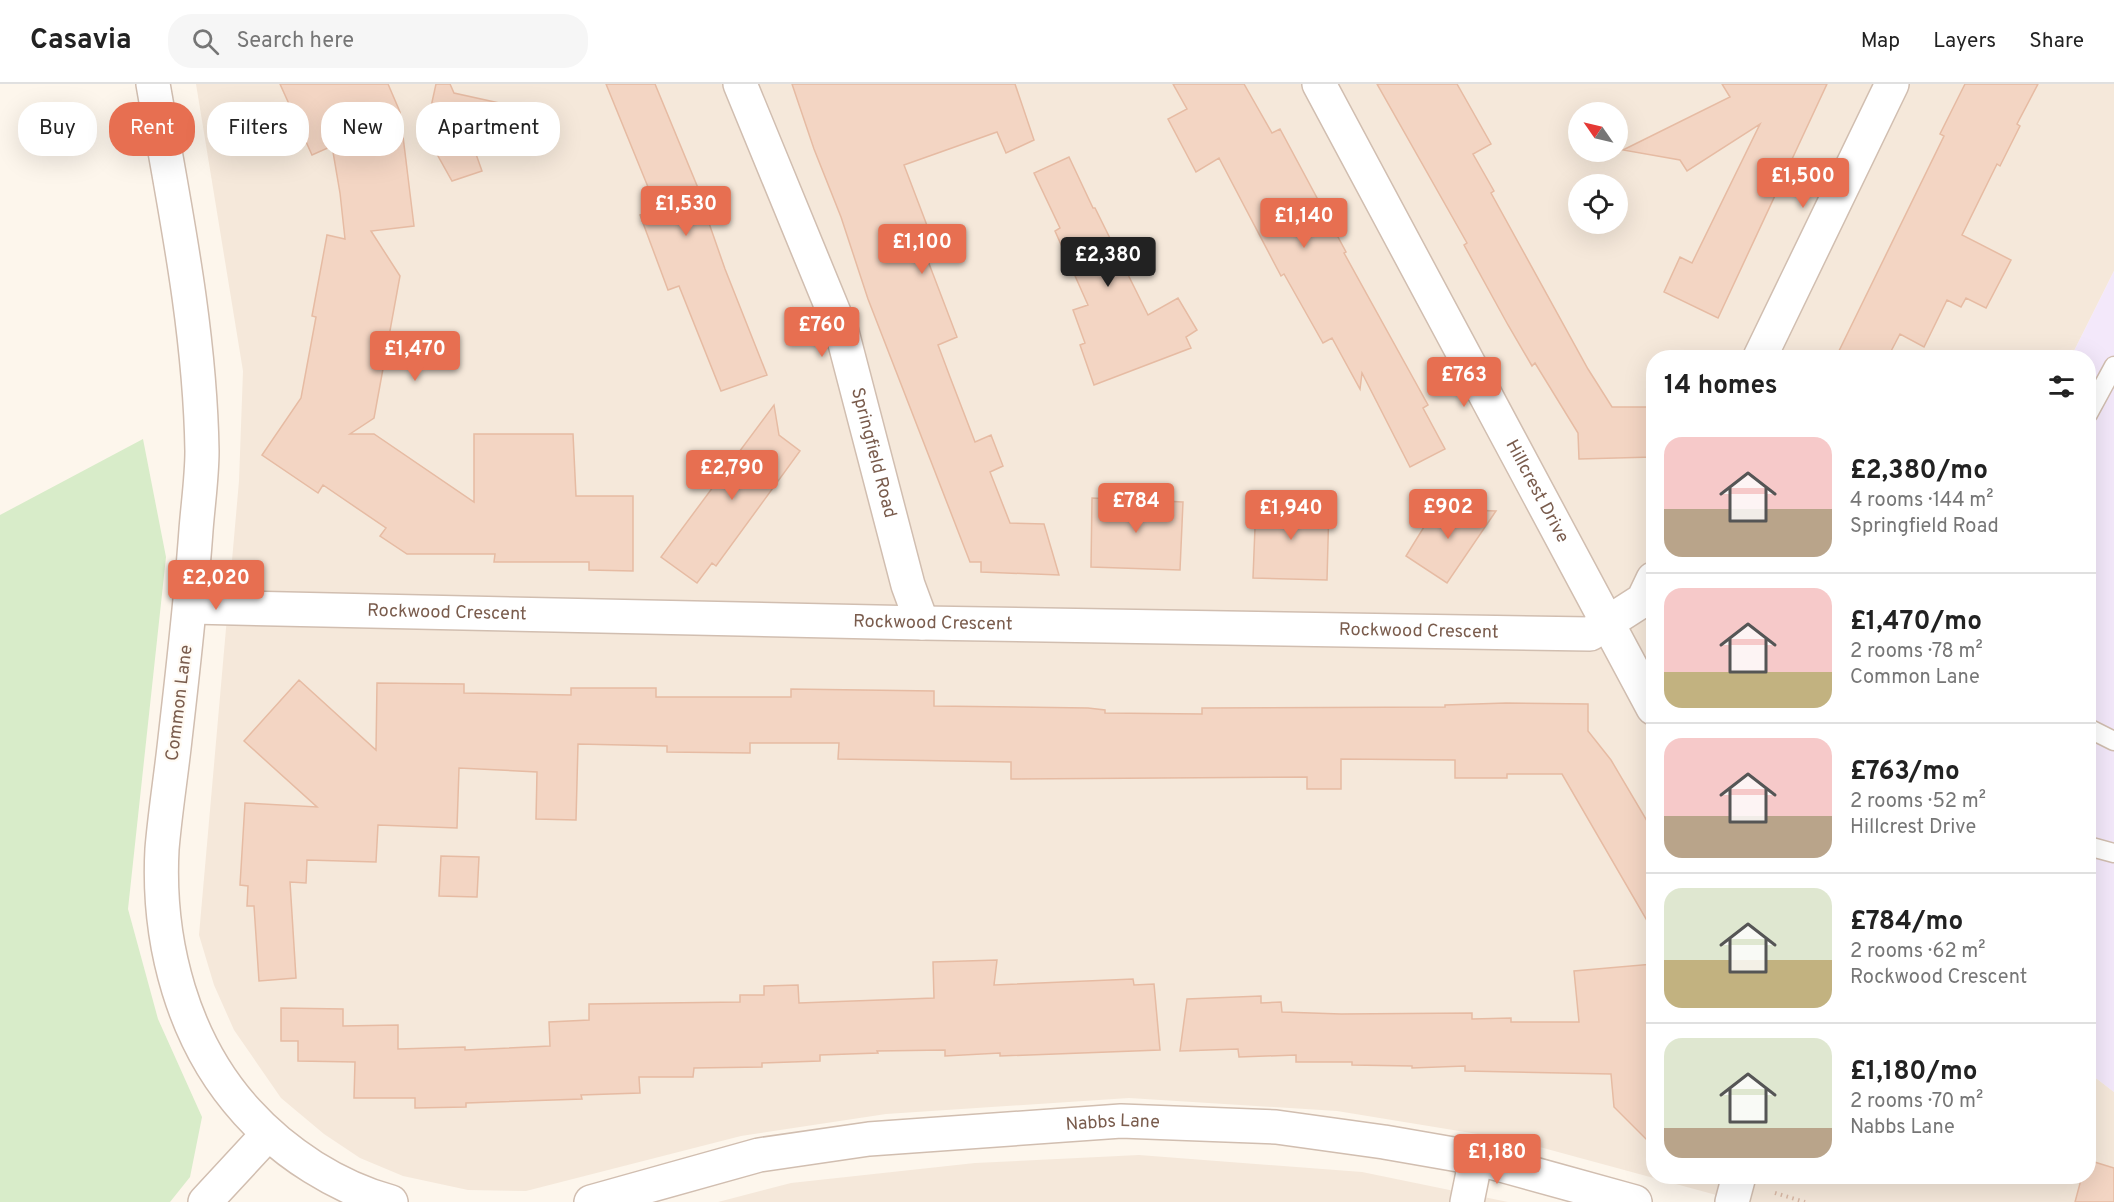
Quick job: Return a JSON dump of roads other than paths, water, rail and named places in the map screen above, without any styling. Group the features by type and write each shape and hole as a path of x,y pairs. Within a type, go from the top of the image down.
{"street":[{"name":"Common Lane","path":"153,84 176,214 194,340 202,452 191,607 162,850 167,943 179,995 204,1051 231,1095 267,1135"},
{"name":"Springfield Road","path":"741,84 842,332 908,585 922,623"},
{"name":"Hillcrest Drive","path":"1319,84 1646,695"},
{"path":"1763,350 1892,84"},
{"name":"Rockwood Crescent","path":"191,607 922,623 1590,634 1643,600 1646,594"},
{"name":"Nabbs Lane","path":"591,1202 759,1155 869,1138 1121,1120 1276,1127 1384,1142 1476,1158 1635,1202"},
{"path":"205,1202 267,1135 334,1181 392,1202"},
{"path":"1467,1202 1476,1158"},
{"path":"1732,1202 1737,1184"}],"lane":[{"path":"2096,399 2114,366"},
{"path":"2096,732 2114,741"},
{"path":"2096,848 2114,853"}]}
